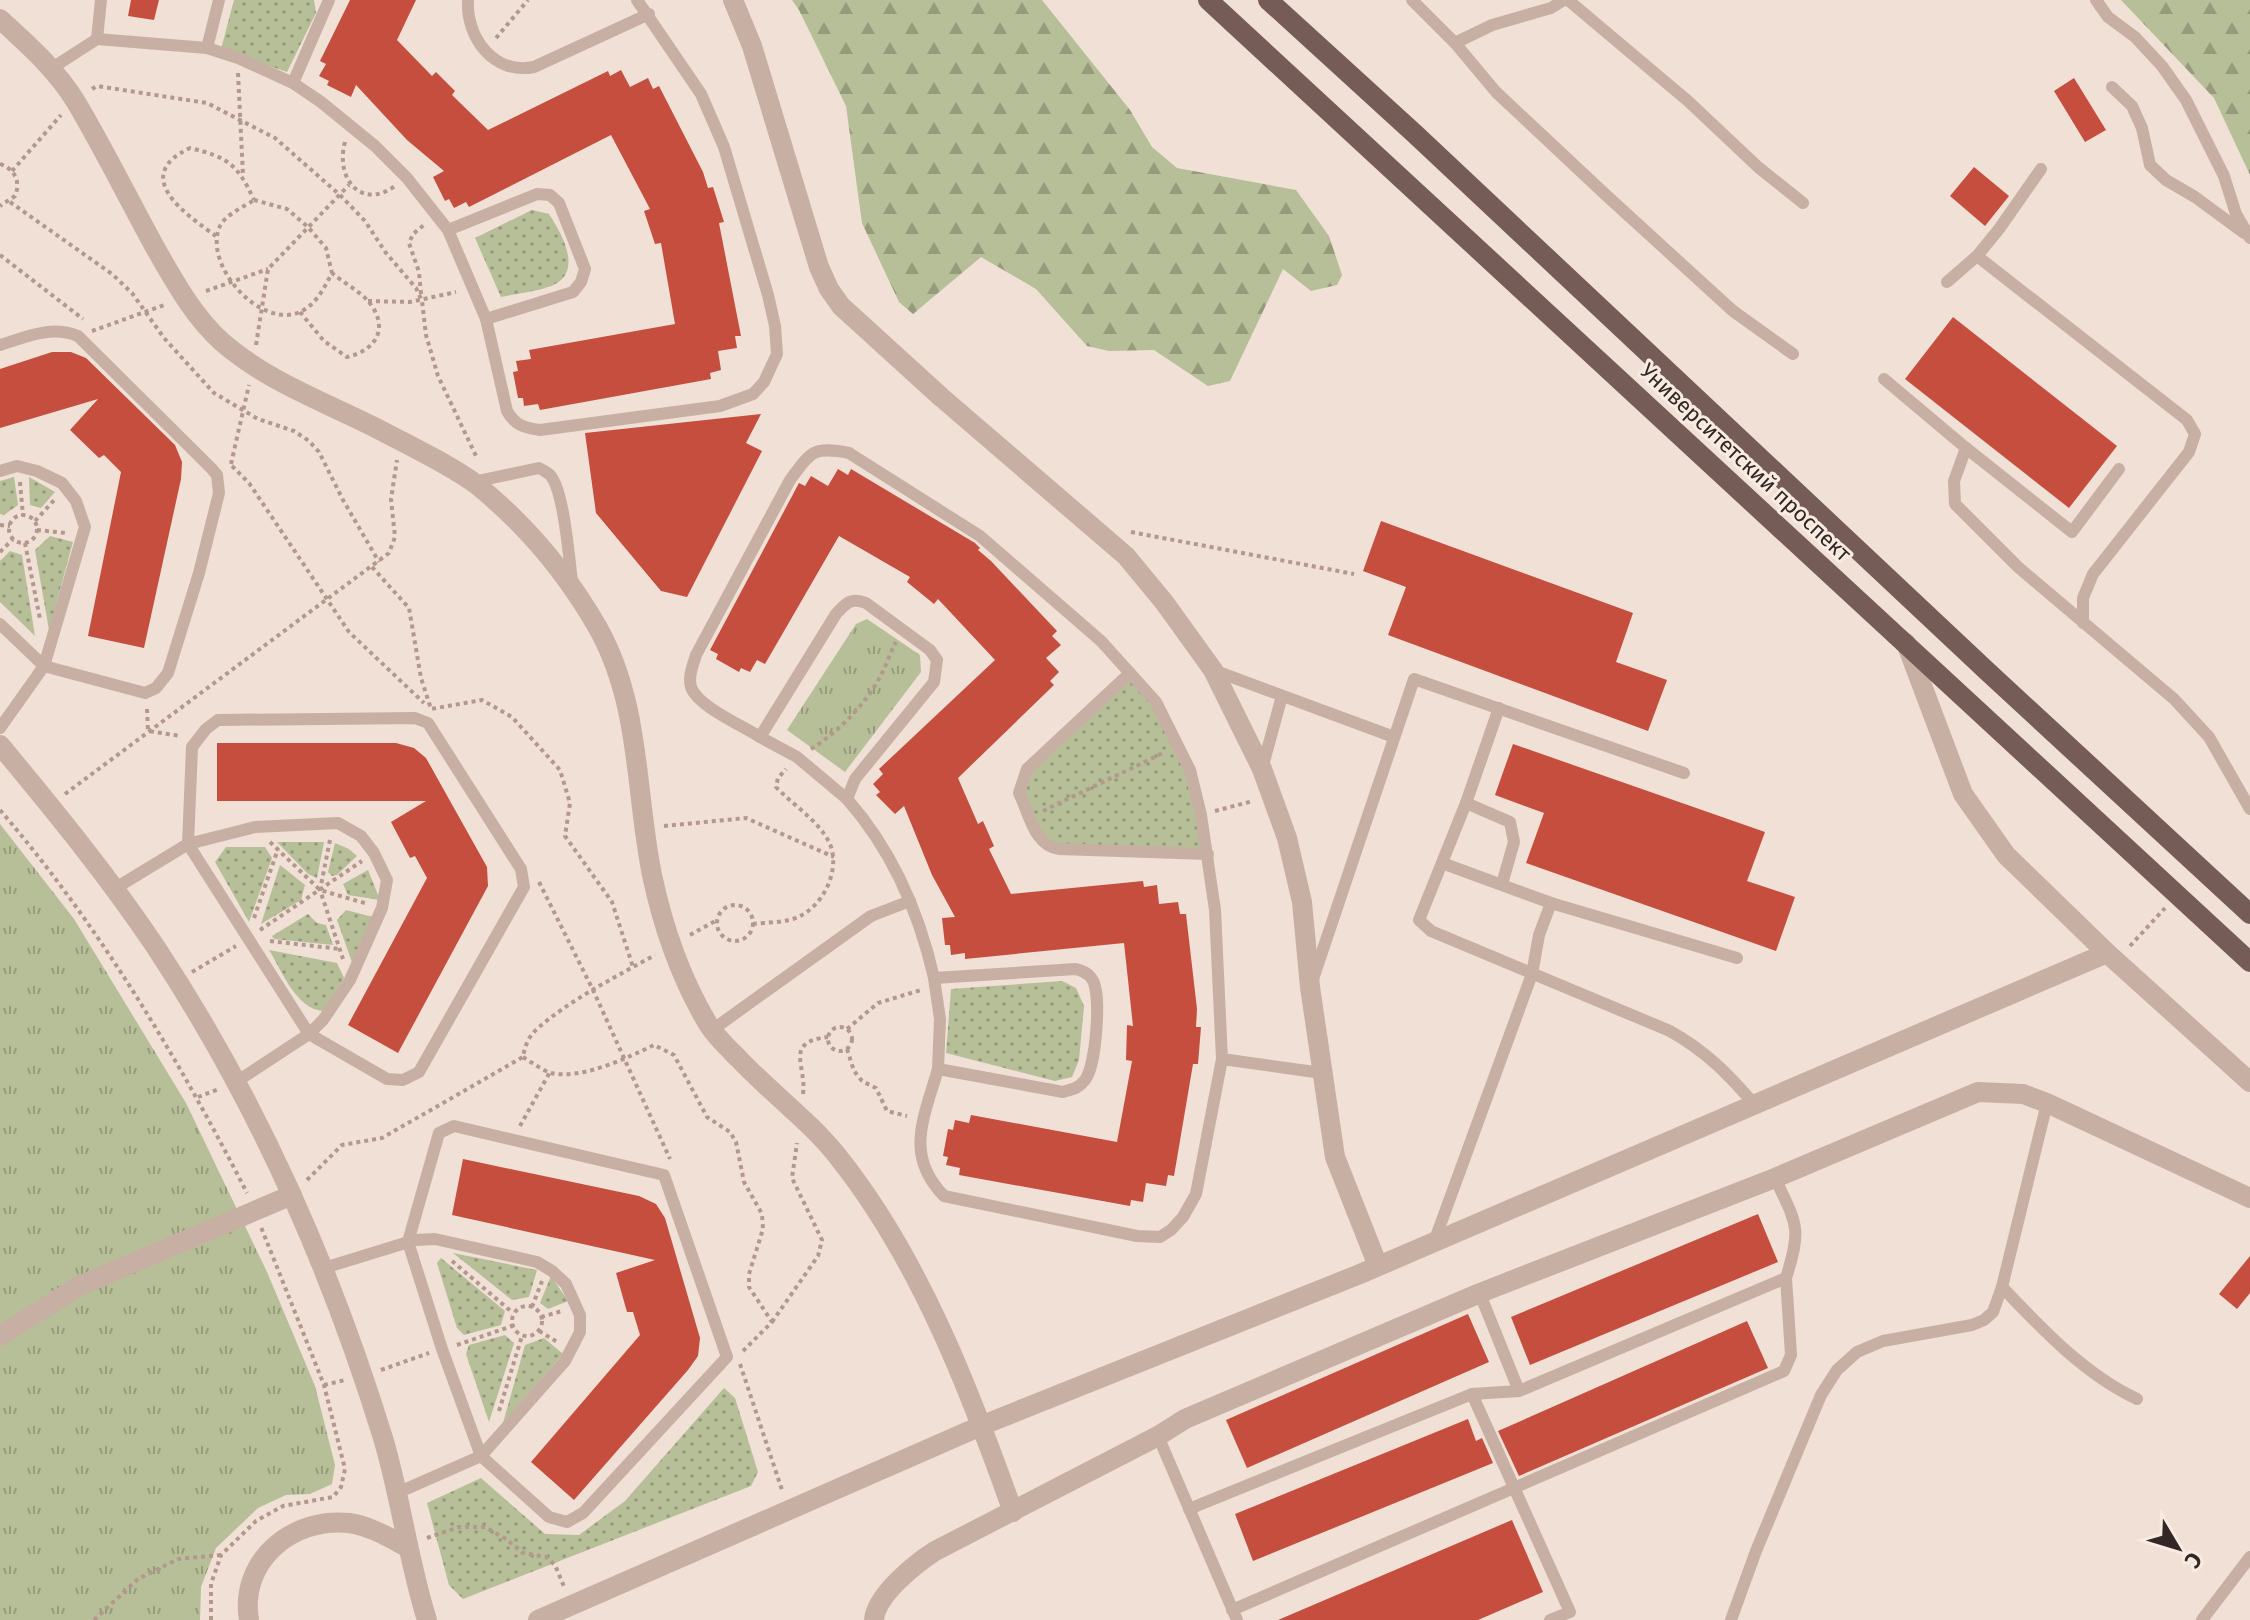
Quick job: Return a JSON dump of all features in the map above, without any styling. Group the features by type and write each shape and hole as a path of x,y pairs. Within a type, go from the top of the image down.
{"main road":[{"name":"Университетский проспект","path":"1208,0 2250,962"},
{"name":"Университетский проспект","path":"1268,0 2250,914"},
{"path":"1906,643 1930,616"}],"street":[{"path":"733,0 752,46 819,267 841,306 941,397 1126,556 1213,670 1262,769 1287,838 1302,902 1310,987 1335,1157 1378,1266"},
{"path":"0,19 52,68 74,99 184,298 220,341 284,384 481,480 573,589 599,630 622,679 640,770 652,875 671,946 686,984 712,1030 835,1152 869,1197 915,1281 970,1393 1013,1512"},
{"path":"1906,643 1963,794 2006,855 2112,957 2250,1082"},
{"path":"0,745 114,889 177,982 236,1082 292,1195 324,1268 383,1439 427,1620"},
{"path":"538,1620 983,1425 1378,1266 2112,957"},
{"path":"873,1617 913,1566 935,1551 1158,1436 1185,1419 1480,1294 1775,1178 1978,1092 2023,1094 2047,1103 2250,1198"},
{"path":"0,1336 79,1286 292,1195"},
{"path":"249,1620 250,1586 256,1568 270,1549 290,1534 315,1525 351,1523 375,1530 407,1547"}],"lane":[{"path":"97,39 101,0"},
{"path":"207,48 219,0"},
{"path":"293,83 329,0"},
{"path":"468,0 467,15 485,51 505,67 519,70 534,67 649,14"},
{"path":"52,68 97,39 207,48 238,58 293,83 375,146 407,178 448,230 486,319 507,411 512,421 524,428 540,430 720,406 753,394 771,370 777,354 775,326 724,147 701,94 637,0"},
{"path":"1412,0 1455,43 1496,92 1607,196 1733,311 1793,354"},
{"path":"1455,43 1492,25 1551,8 1566,0 1688,101 1758,167 1803,203"},
{"path":"2096,0 2108,17 2135,37 2162,66 2186,100 2224,176 2236,214 2248,236"},
{"path":"2112,87 2132,106 2142,128 2150,165 2166,180 2248,236"},
{"path":"1947,282 1977,256 2041,169"},
{"path":"448,230 537,194 550,195 559,203 585,269 581,282 573,292 486,319"},
{"path":"1977,256 2187,420 2195,434 2189,452 2093,574 2083,598 2083,623"},
{"path":"0,345 43,331 65,331 78,336 217,475 219,493 199,573 168,673 156,688 145,693 44,666 0,624"},
{"path":"1884,379 2072,532 2119,469"},
{"path":"824,448 849,453 980,536 1101,641 1130,673 1156,702 1190,770 1208,854 1215,910 1222,1059 1196,1194 1183,1217 1160,1237 1137,1236 944,1196 929,1180 918,1147 938,1069 940,1019 926,941 888,855 870,824 847,799 797,757 702,702 691,688 696,655 790,480 808,456 824,448"},
{"path":"1966,448 1954,481 1955,504 2018,567 2174,699 2209,737 2250,809"},
{"path":"0,471 19,467 37,471 62,483 76,501 85,527 44,666 0,728"},
{"path":"481,480 539,468 550,476 565,521 573,589"},
{"path":"760,737 836,614 847,601 856,599 866,603 930,650 937,660 934,682 855,779 847,799"},
{"path":"1213,670 1394,737"},
{"path":"1130,673 1027,769 1019,793 1040,840 1048,848 1208,854"},
{"path":"1310,987 1414,679 1684,773"},
{"path":"1262,769 1282,696"},
{"path":"1499,708 1466,803 1419,920 1431,931 1670,1031 1716,1062 1755,1105"},
{"path":"415,718 428,723 521,869 524,887 419,1072 403,1080 387,1079 309,1034 188,844 192,747 199,738 218,720 415,718"},
{"path":"1466,803 1510,822 1514,842 1502,884"},
{"path":"114,889 188,844 255,827 334,822 361,836 374,853 387,880 382,908 350,980 323,1020 309,1034 236,1082"},
{"path":"1442,863 1551,903 1737,958"},
{"path":"712,1030 864,920 910,901"},
{"path":"1434,1242 1532,974 1539,935 1551,903"},
{"path":"935,981 1076,969 1094,980 1098,995 1092,1063 1087,1078 1077,1088 1063,1092 938,1069"},
{"path":"1222,1059 1322,1073"},
{"path":"1731,1620 1756,1551 1821,1395 1837,1370 1857,1352 1883,1341 1972,1325 1993,1312 2002,1287 2047,1103"},
{"path":"454,1126 664,1175 727,1357 583,1513 567,1522 549,1517 481,1456 408,1242 439,1133 454,1126"},
{"path":"1158,1436 1235,1615 1784,1371 1791,1355 1786,1278 1797,1243 1797,1230 1775,1178"},
{"path":"324,1268 408,1242 435,1239 537,1262 566,1284 580,1315 580,1332 571,1351 481,1456 397,1493"},
{"path":"1189,1509 1472,1394 1519,1391 1786,1278"},
{"path":"2002,1287 2047,1335 2102,1379 2137,1399"},
{"path":"1480,1294 1519,1391"},
{"path":"1472,1394 1570,1612 1550,1620"},
{"path":"2202,1620 2250,1557"}],"path":[{"path":"485,51 528,0"},
{"path":"238,58 243,175 254,200"},
{"path":"12,171 74,99 97,86 207,103 275,138 340,195 365,221 386,253 416,288 422,301"},
{"path":"349,126 342,153 342,170 349,185 376,194 389,191 407,178"},
{"path":"216,237 171,201 164,186 164,169 177,154 190,148 226,160 243,175"},
{"path":"0,164 12,171 18,183 10,202 0,206"},
{"path":"231,464 253,366 268,269 349,185"},
{"path":"300,312 324,341 347,357 364,353 373,345 378,334 379,320 368,301 332,273 326,248 287,209 254,200 222,222 216,237 219,259 243,296 261,309 300,312 320,297 332,273"},
{"path":"10,202 112,274 132,293 164,338 214,393 244,412 294,431 309,441 319,452 379,562"},
{"path":"436,214 413,234 409,243 419,272 426,335 438,376 481,480"},
{"path":"0,255 107,340"},
{"path":"368,301 422,301 474,287"},
{"path":"50,805 389,553 395,537 391,499 400,442"},
{"path":"219,453 249,483 361,646 431,709"},
{"path":"19,467 23,516"},
{"path":"35,521 66,488"},
{"path":"13,539 10,526 15,519 23,516 35,521"},
{"path":"13,539 25,543 33,539 37,530 35,521"},
{"path":"0,525 10,526"},
{"path":"1089,525 1354,574"},
{"path":"37,530 82,535"},
{"path":"0,552 13,539"},
{"path":"25,543 41,629"},
{"path":"372,567 409,608 421,678 431,709"},
{"path":"753,924 801,916 816,904 830,883 835,858 829,841 816,824 776,787 778,778 797,757 829,738 853,713 880,678 897,642 907,633"},
{"path":"145,693 148,731"},
{"path":"431,709 482,700 512,717 560,770 570,803 565,836 612,902 633,967"},
{"path":"148,731 199,738"},
{"path":"1030,817 1178,746"},
{"path":"1201,815 1271,797"},
{"path":"645,828 746,818 835,858"},
{"path":"320,890 334,822"},
{"path":"255,827 320,890 350,980"},
{"path":"247,939 278,849"},
{"path":"177,982 374,853"},
{"path":"535,874 593,990 673,1165"},
{"path":"320,890 382,908"},
{"path":"523,1057 525,1044 535,1030 593,990 717,920 723,910 734,905 750,912 752,930 745,939 733,941 719,932 717,920"},
{"path":"2112,957 2167,906"},
{"path":"247,939 340,949"},
{"path":"738,1356 772,1322 818,1256 822,1240 792,1178 804,1087 799,1060 801,1049 811,1039 828,1037 835,1028 847,1029 878,1003 935,981"},
{"path":"847,1029 852,1039 847,1049 854,1071 862,1081 876,1088 887,1111 924,1120"},
{"path":"828,1037 835,1050 847,1049"},
{"path":"523,1057 550,1072 579,1073 624,1059 654,1045 674,1055 707,1117 730,1132 736,1142 744,1182 762,1214 763,1229 749,1274 749,1287 772,1322"},
{"path":"292,1195 342,1145 382,1138 523,1057"},
{"path":"512,1139 550,1072"},
{"path":"453,1261 513,1313"},
{"path":"532,1307 548,1268"},
{"path":"525,1305 539,1310 543,1323 536,1335 522,1336 512,1326 513,1313 525,1305"},
{"path":"361,1377 512,1326"},
{"path":"539,1330 571,1351"},
{"path":"497,1418 522,1336"},
{"path":"458,1344 463,1358"},
{"path":"735,1345 756,1417 789,1508"},
{"path":"407,1547 459,1527 485,1527 523,1553 546,1557 555,1565 571,1605"},
{"path":"94,1620 138,1579 178,1559 221,1555"}],"green space":[{"path":"234,0 314,0 316,13 287,72 221,49"},
{"path":"792,0 1042,0 1130,110 1152,147 1177,168 1296,190 1329,236 1342,275 1337,285 1311,291 1283,269 1230,381 1208,386 1154,350 1109,351 1087,346 1036,289 981,257 913,314 899,302 862,223 846,106"},
{"path":"2121,0 2250,0 2250,175 2214,98"},
{"path":"532,210 549,214 554,221 566,249 568,268 557,283 539,290 501,297 475,238"},
{"path":"14,477 18,505 4,515 0,514 0,481"},
{"path":"29,477 55,492 41,508 30,505"},
{"path":"50,536 73,542 49,630 35,550"},
{"path":"10,551 22,555 35,636 0,602 0,561"},
{"path":"867,619 920,655 921,672 845,772 787,730 856,624"},
{"path":"1130,673 1156,702 1190,770 1208,854 1048,848 1019,793 1027,769"},
{"path":"0,824 74,919 186,1103 267,1272 315,1386 335,1465 332,1484 310,1494 286,1495 258,1508 216,1548 201,1587 200,1620 0,1620"},
{"path":"277,842 324,842 317,878 308,874"},
{"path":"335,843 357,856 332,876 328,872"},
{"path":"226,847 265,847 272,858 249,922 215,862"},
{"path":"280,865 305,885 301,900 261,924"},
{"path":"368,870 380,900 348,895 343,884"},
{"path":"346,910 373,917 353,965 337,920"},
{"path":"308,914 317,923 326,925 333,945 274,939 272,936"},
{"path":"269,950 337,963 344,978 323,1011 313,1009 297,996"},
{"path":"1062,981 1076,988 1084,1006 1079,1060 1072,1077 1055,1081 946,1053 951,989"},
{"path":"453,1253 537,1270 529,1297 512,1300"},
{"path":"441,1258 505,1311 501,1325 464,1335 457,1328 437,1263"},
{"path":"551,1276 568,1301 548,1309 540,1303"},
{"path":"505,1335 514,1343 489,1422 466,1354 469,1345"},
{"path":"544,1338 563,1354 503,1423 525,1345"},
{"path":"724,1388 735,1398 758,1472 751,1486 463,1599 449,1585 427,1503 481,1478 545,1534 579,1535 625,1501"}],"building":[{"path":"131,0 159,0 154,20 128,16"},
{"path":"350,0 416,0 397,40 432,76 436,72 455,91 452,95 488,130 608,71 610,76 621,70 630,87 648,78 653,89 659,86 703,172 708,188 713,187 724,222 719,223 741,336 735,336 737,348 718,351 721,370 710,373 711,379 540,410 538,404 524,406 523,398 518,398 513,372 518,371 516,361 531,359 529,350 675,324 661,243 655,244 644,211 650,209 611,135 469,207 466,202 454,208 449,199 445,201 433,177 444,171 407,140 356,85 351,97 327,85 329,81 319,76 326,64 320,61"},
{"path":"2074,78 2106,130 2085,142 2054,91"},
{"path":"1974,167 2009,196 1985,226 1950,196"},
{"path":"1953,317 2117,446 2069,508 1905,379"},
{"path":"52,352 71,352 86,358 175,445 182,462 181,479 144,648 88,636 121,472 104,455 99,458 70,430 98,399 0,428 0,369"},
{"path":"761,414 746,443 762,451 687,597 661,591 596,513 585,433"},
{"path":"838,469 848,475 851,469 975,543 980,548 978,550 1057,631 1052,636 1061,645 1046,658 1059,672 1050,681 1054,685 958,778 978,824 983,821 994,846 989,849 1011,894 1143,881 1144,887 1157,885 1159,904 1178,902 1180,914 1186,914 1197,1009 1196,1027 1201,1027 1198,1064 1193,1064 1174,1176 1168,1175 1166,1186 1146,1183 1143,1202 1131,1200 1130,1206 959,1175 960,1168 946,1165 948,1157 943,1156 948,1129 953,1130 955,1120 969,1123 971,1115 1117,1142 1132,1061 1126,1060 1127,1025 1133,1026 1124,943 965,959 965,953 951,955 950,945 945,945 942,918 955,917 932,875 904,806 895,814 876,795 880,792 873,784 883,774 879,769 995,660 938,599 934,604 907,582 910,577 839,536 765,664 757,660 750,672 741,668 739,672 716,659 718,654 710,650 799,483 805,486 811,476 828,486"},
{"path":"1381,521 1633,613 1616,662 1667,680 1648,731 1388,635 1406,587 1363,571"},
{"path":"217,743 396,743 414,748 426,758 487,867 488,886 398,1053 348,1025 427,878 415,856 410,858 391,822 426,801 217,801"},
{"path":"1513,744 1765,832 1747,881 1795,897 1776,951 1526,863 1544,813 1495,795"},
{"path":"463,1159 639,1196 656,1204 665,1218 700,1338 698,1356 574,1500 531,1462 640,1335 633,1312 627,1312 616,1273 655,1260 452,1215"},
{"path":"1758,1214 1778,1262 1530,1365 1511,1317"},
{"path":"2250,1256 2250,1293 2237,1309 2219,1294"},
{"path":"1468,1314 1489,1362 1247,1468 1226,1420"},
{"path":"1747,1321 1768,1368 1519,1476 1498,1431"},
{"path":"1468,1419 1476,1441 1482,1438 1493,1463 1253,1561 1235,1514"},
{"path":"1512,1520 1543,1592 1478,1620 1278,1620"}]}
